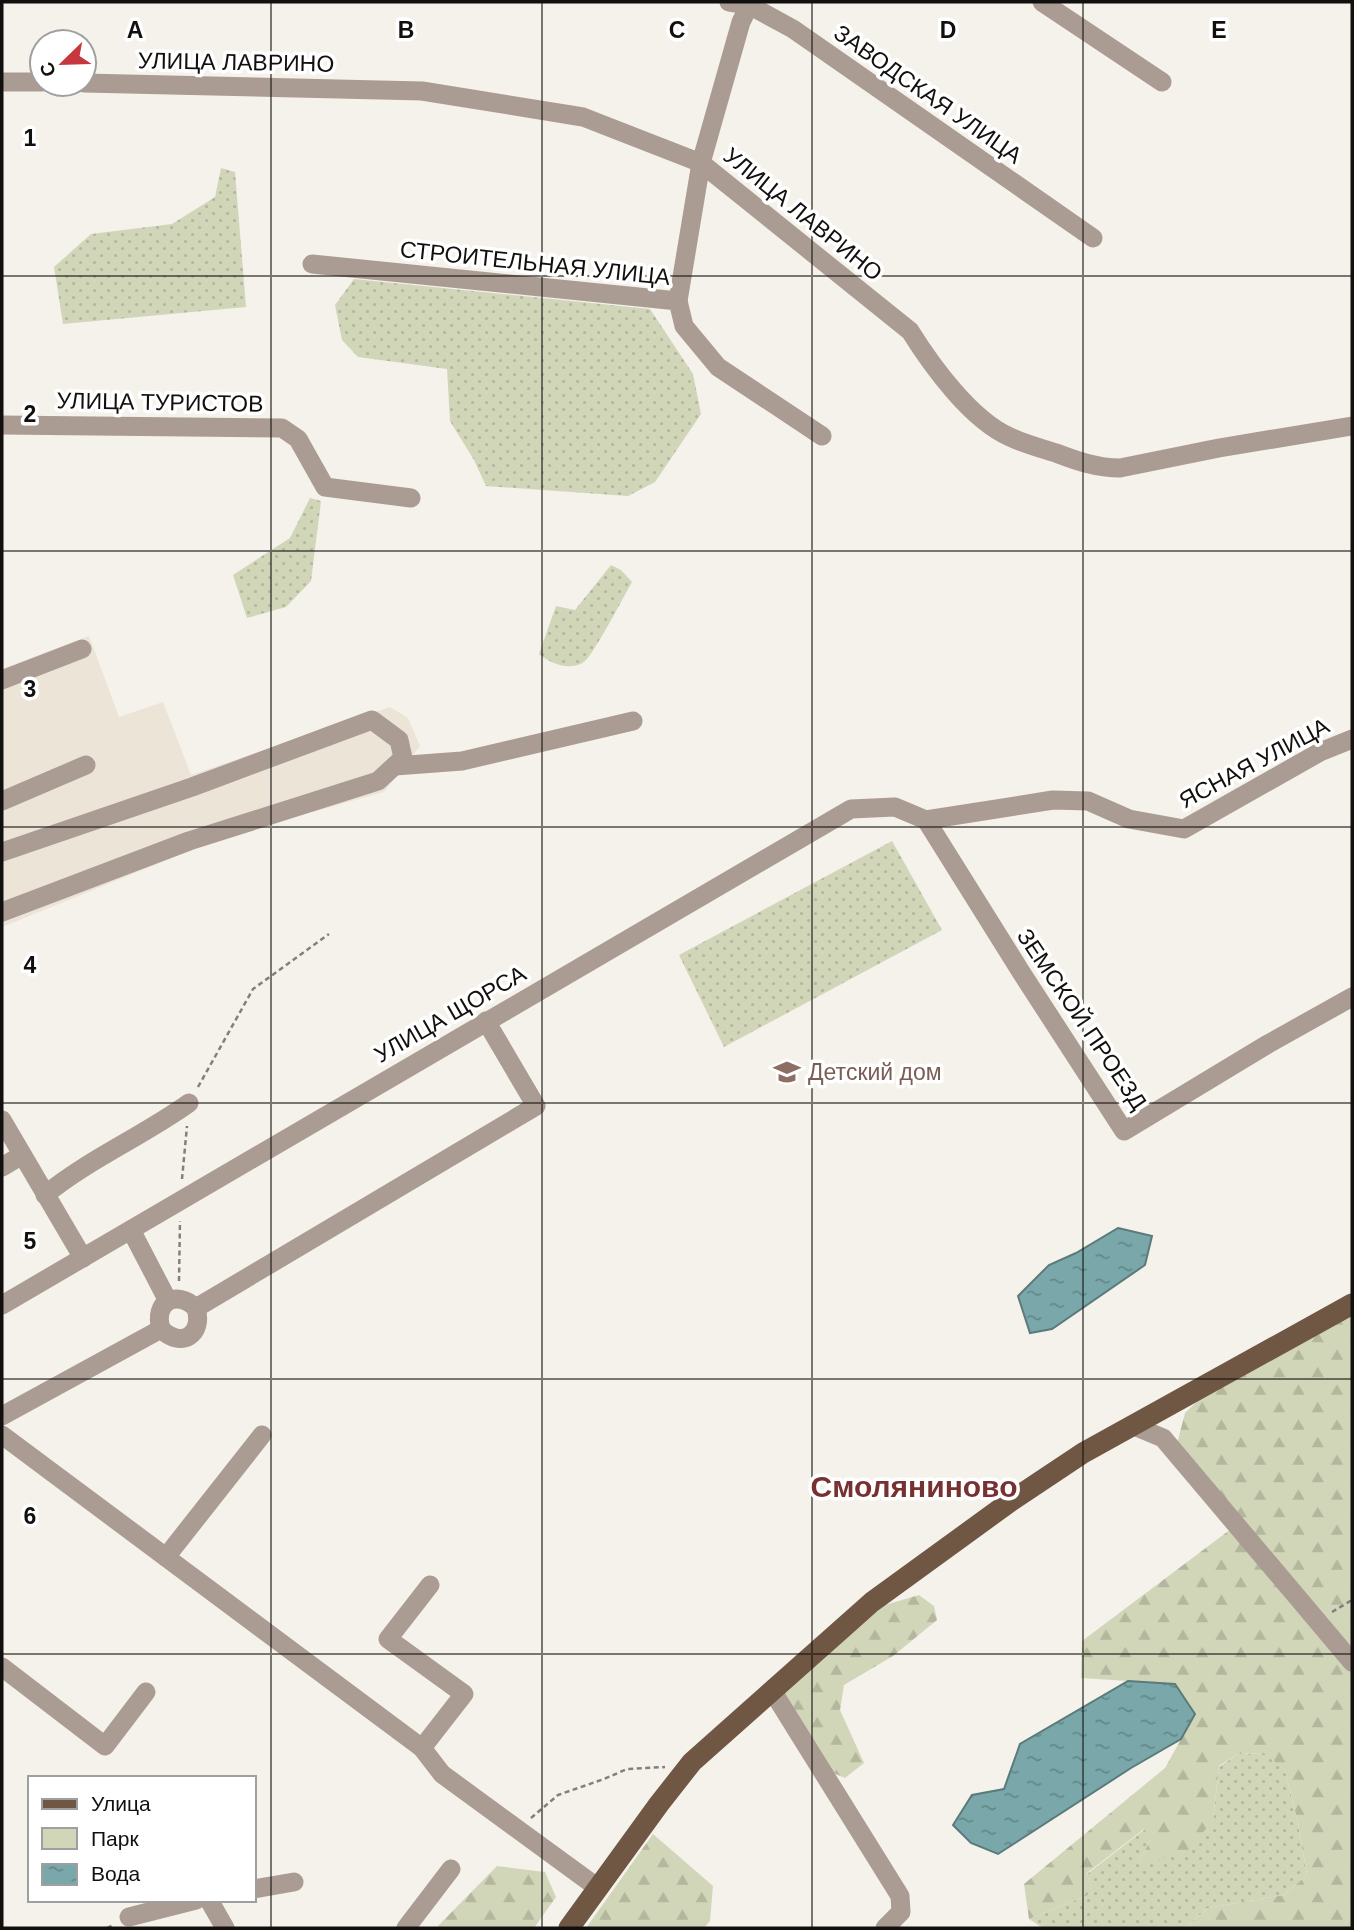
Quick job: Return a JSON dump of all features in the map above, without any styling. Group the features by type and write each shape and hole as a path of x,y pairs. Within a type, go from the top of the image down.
{"main road":[{"path":"569,1928 692,1762 872,1602 1011,1501 1083,1453 1352,1304"}],"street":[{"path":"1042,2 1162,82"},
{"path":"678,301 701,163 741,22 743,3"},
{"name":"ЗАВОДСКАЯ УЛИЦА","path":"743,3 793,29 1093,239"},
{"path":"2,82 28,82"},
{"name":"УЛИЦА ЛАВРИНО","path":"98,83 422,91 583,117 701,163 910,331 941,376 986,421 1008,437 1084,463 1103,468 1119,468 1219,447 1352,426"},
{"name":"СТРОИТЕЛЬНАЯ УЛИЦА","path":"312,264 678,301 684,326 718,367 822,436"},
{"name":"УЛИЦА ТУРИСТОВ","path":"2,425 282,428 298,439 325,487 411,498"},
{"path":"2,680 82,649"},
{"path":"2,852 192,787 372,720 399,740 403,758 379,781 189,841 2,912"},
{"path":"395,766 462,761 633,721"},
{"name":"ЯСНАЯ УЛИЦА","path":"929,820 1054,800 1088,800 1129,819 1184,829 1320,752 1352,739"},
{"path":"2,801 86,765"},
{"name":"УЛИЦА ЩОРСА","path":"2,1305 851,809 895,807 929,820"},
{"name":"ЗЕМСКОЙ ПРОЕЗД","path":"929,820 1021,972 1124,1131 1352,997"},
{"path":"196,1308 536,1106 486,1021"},
{"path":"46,1195 66,1178 158,1125 189,1103"},
{"path":"2,1120 83,1258"},
{"path":"2,1167 22,1155"},
{"path":"131,1230 173,1300"},
{"path":"173,1300 188,1301 196,1308 199,1318 197,1329 189,1336 179,1339 169,1337 161,1329 158,1319 160,1309 173,1300"},
{"path":"2,1416 161,1329"},
{"path":"1134,1426 1163,1438 1352,1662"},
{"path":"2,1435 422,1748 442,1774 598,1888"},
{"path":"166,1557 261,1435"},
{"path":"422,1748 464,1694 388,1639 430,1586"},
{"path":"2,1667 105,1746 146,1692"},
{"path":"773,1692 900,1896 901,1912 885,1928"},
{"path":"405,1928 451,1868"},
{"path":"256,1889 293,1882"},
{"path":"129,1917 187,1902"},
{"path":"210,1902 225,1928"}],"path":[{"path":"173,1300 189,1103 253,989 329,934"},
{"path":"1317,1621 1352,1600"},
{"path":"515,1828 538,1813 558,1795 627,1769 652,1769 692,1762"}],"shaded area":[{"path":"89,636 119,717 163,702 191,775 390,707 408,718 420,746 384,792 226,836 2,927 2,669"}],"green space":[{"path":"221,168 235,172 246,307 63,324 54,267 91,234 172,224 215,197"},
{"path":"354,279 650,309 693,374 701,414 655,482 628,496 486,486 450,421 447,369 358,357 342,340 335,305"},
{"path":"310,498 321,501 311,581 286,607 247,618 233,575 290,538"},
{"path":"611,565 621,570 632,582 601,638 584,662 566,666 549,661 539,654 556,606 575,610"},
{"path":"892,841 942,930 724,1047 679,955"},
{"path":"1352,1312 1352,1928 1185,1928 1208,1908 1284,1895 1307,1875 1285,1770 1264,1753 1238,1754 1219,1766 1213,1820 1187,1852 1138,1865 1151,1838 1144,1829 1087,1873 1093,1893 1029,1919 1024,1884 1165,1768 1195,1714 1175,1684 1081,1678 1082,1641 1235,1526 1177,1444 1185,1413 1226,1374"},
{"path":"919,1595 934,1606 937,1620 893,1656 844,1685 840,1710 864,1763 845,1778 831,1772 785,1706 785,1691 885,1605"},
{"path":"1265,1753 1285,1770 1307,1875 1284,1895 1208,1908 1185,1928 1043,1928 1029,1919 1093,1893 1087,1874 1145,1829 1151,1838 1139,1863 1213,1820 1219,1767 1238,1754"},
{"path":"653,1834 713,1886 710,1921 704,1928 586,1928"},
{"path":"497,1866 545,1872 556,1897 534,1928 436,1928"}],"water":[{"path":"1118,1228 1152,1236 1145,1265 1052,1329 1030,1333 1018,1296 1049,1265 1076,1253"},
{"path":"1128,1681 1175,1684 1195,1714 1181,1739 998,1854 971,1843 953,1825 972,1795 1004,1789 1020,1744"}],"place":[{"name":"Детский дом","path":"787,1072"}],"district":[{"name":"Смоляниново","path":"914,1486"}]}
